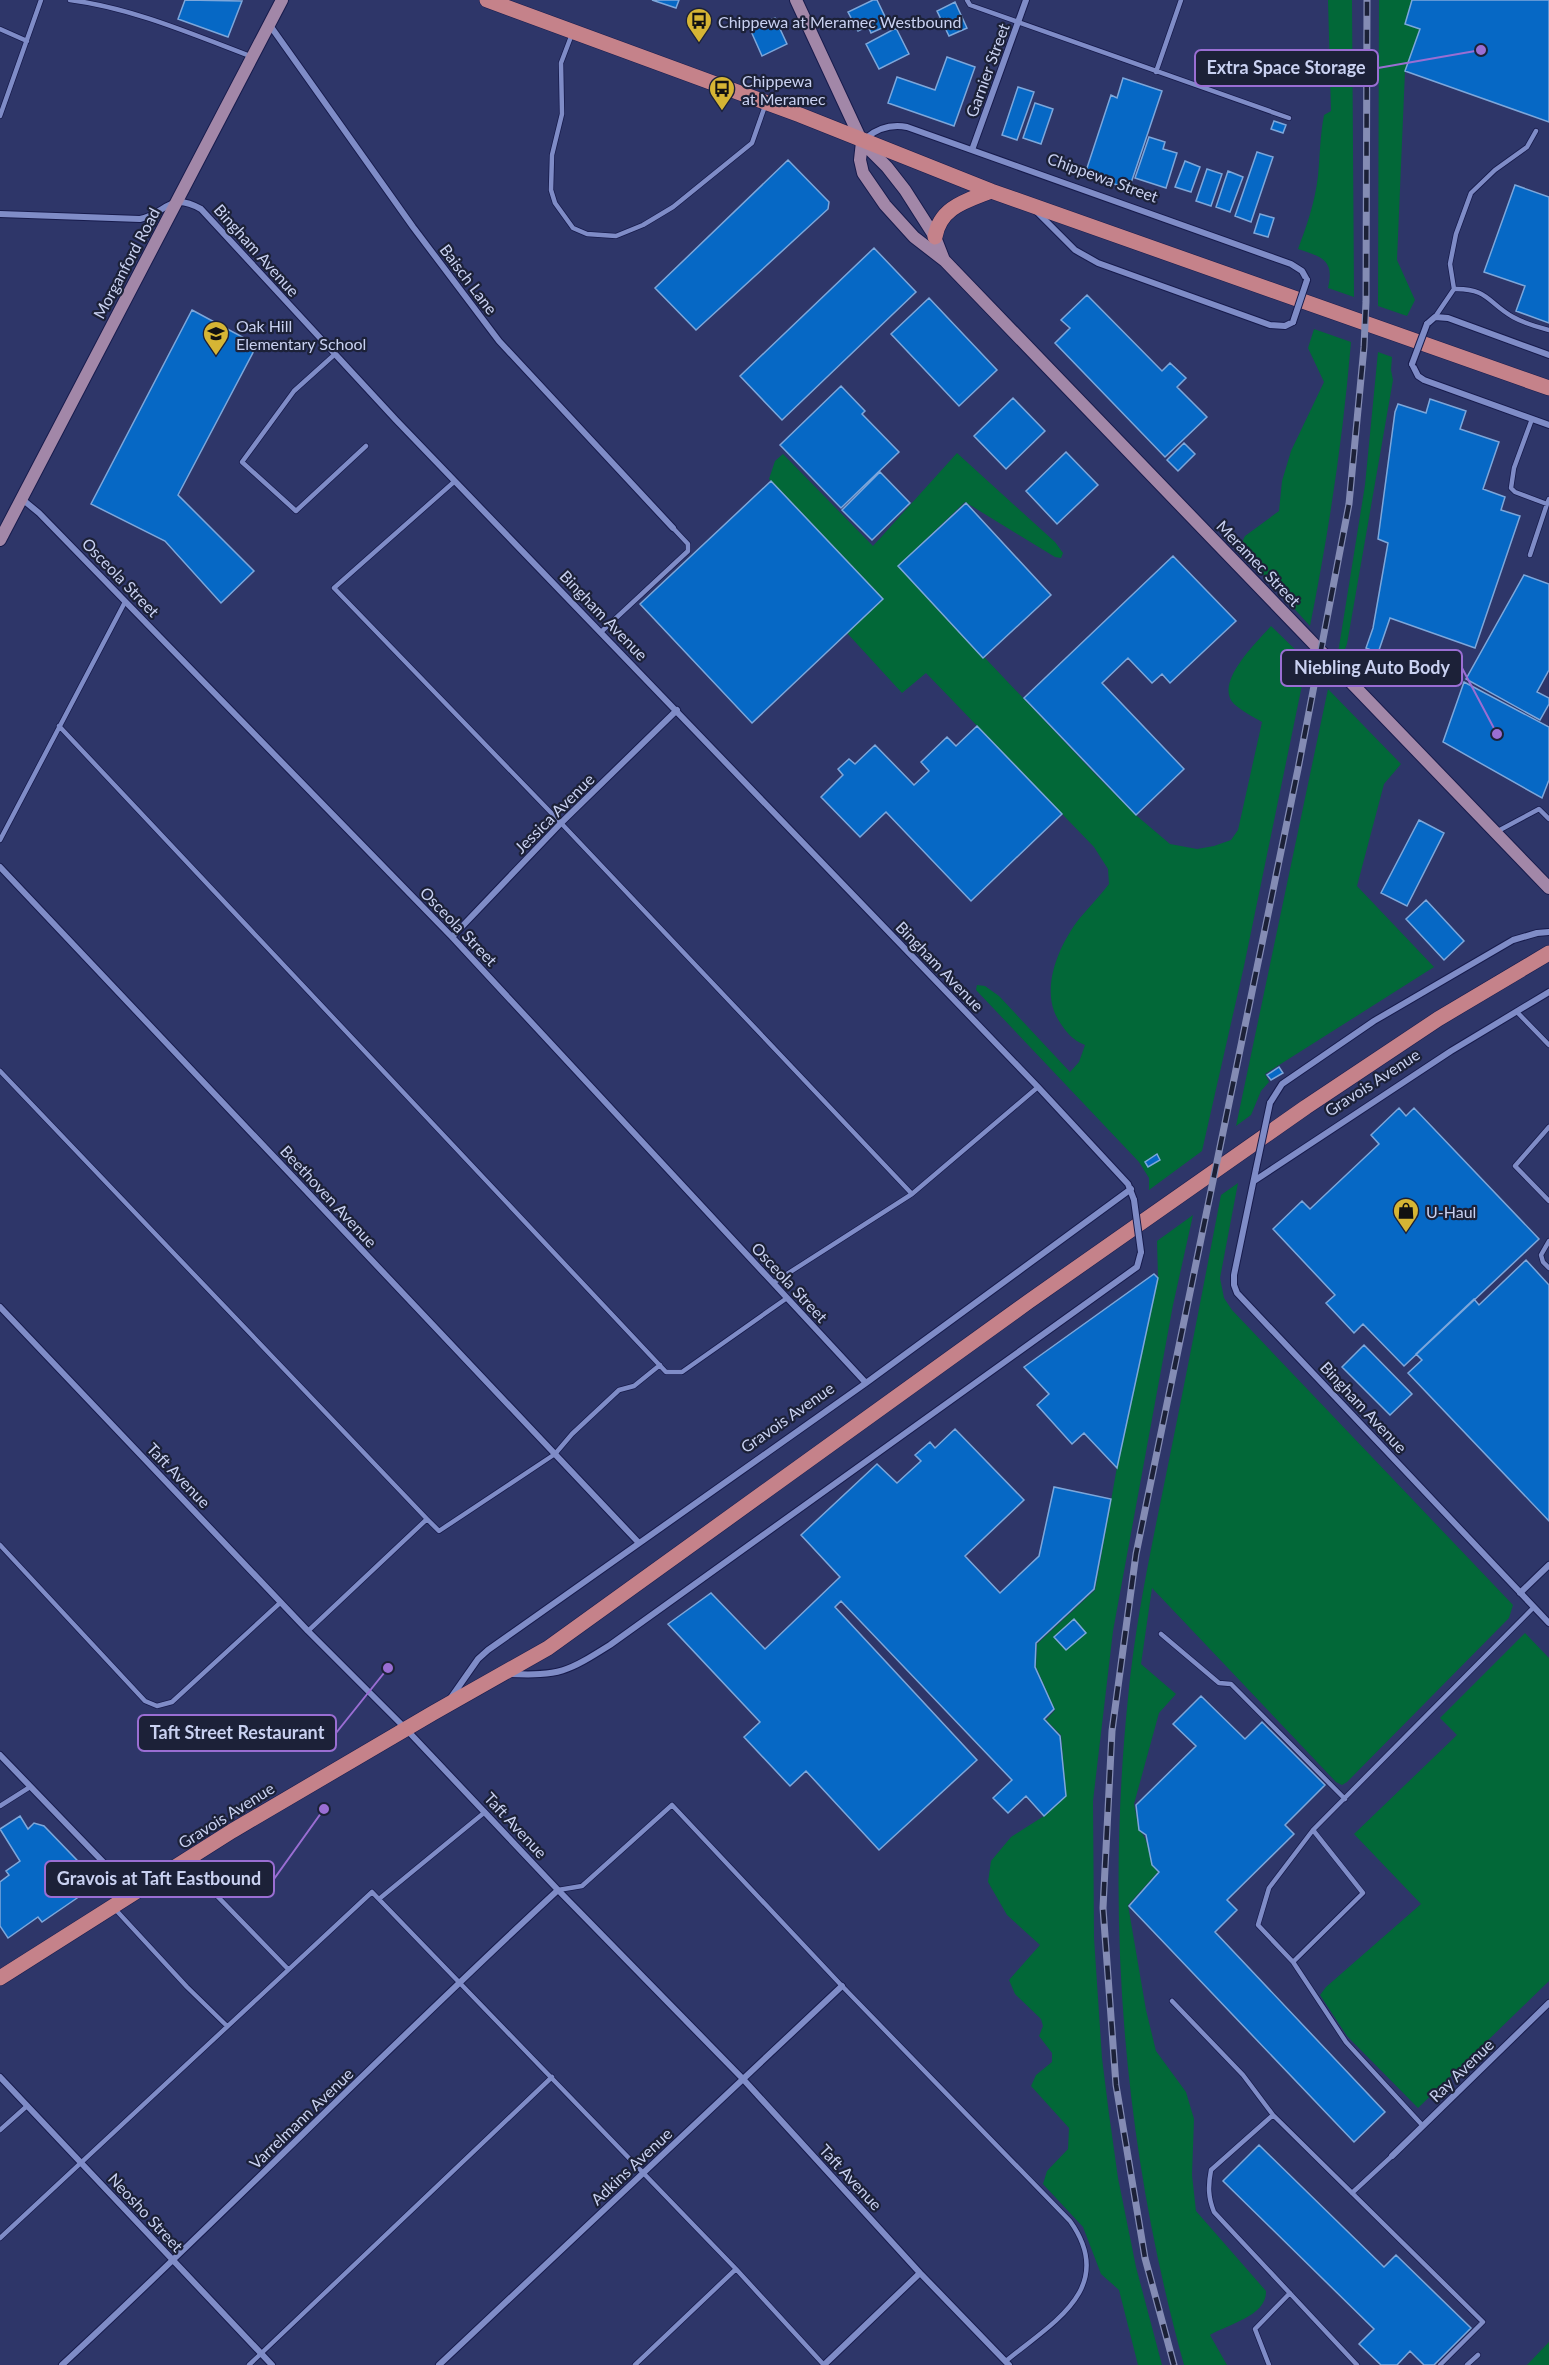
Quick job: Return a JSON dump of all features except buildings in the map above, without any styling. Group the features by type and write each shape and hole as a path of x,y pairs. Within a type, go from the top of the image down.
{"main road":[{"name":"Chippewa Street","path":"487,0 766,103 1032,206 1549,388"},
{"path":"934,237 942,217 949,210 991,191"},
{"name":"Gravois Avenue","path":"0,1978 184,1862 406,1729 548,1648 1028,1302 1306,1107 1447,1013 1549,953"}],"street":[{"name":"Morganford Road","path":"0,540 282,0"},
{"name":"Meramec Street","path":"796,0 862,142 887,167 905,190 934,237 945,261"},
{"name":"Garnier Street","path":"972,150 1026,0"},
{"name":"Baisch Lane","path":"269,24 413,226 499,341 673,528"},
{"name":"Chippewa Street","path":"862,142 882,128 895,125 907,126 1291,264 1302,272 1306,280 1293,322 1285,326 1270,325 1098,263 1075,250 1032,206"},
{"name":"Meramec Street","path":"862,142 860,159 863,173 914,237 945,261 1549,888"},
{"path":"0,214 140,219 177,201"},
{"name":"Bingham Avenue","path":"177,201 201,209 334,355 1038,1087 1131,1189"},
{"path":"1549,355 1448,318 1435,317 1427,324 1412,364 1418,376 1424,380 1549,424"},
{"name":"Osceola Street","path":"22,499 39,513 452,937 866,1383"},
{"name":"Jessica Avenue","path":"452,937 561,823 677,710"},
{"name":"Beethoven Avenue","path":"0,867 639,1543"},
{"path":"1254,1181 1270,1103 1282,1084 1374,1021 1513,940 1549,932"},
{"name":"Gravois Avenue","path":"1254,1181 1451,1051 1549,992"},
{"name":"Bingham Avenue","path":"1254,1181 1234,1275 1237,1293 1549,1623"},
{"name":"Gravois Avenue","path":"444,1707 478,1659 488,1650 866,1383 1131,1189 1141,1252 1137,1268 610,1645 572,1669 553,1675 506,1674"},
{"name":"Taft Avenue","path":"0,1307 308,1631 406,1729 558,1890 743,2079 920,2273 1007,2363"},
{"path":"1520,1593 1549,1565"},
{"path":"0,1755 134,1894"},
{"name":"Varrelmann Avenue","path":"63,2365 174,2261 460,1982 558,1890"},
{"name":"Adkins Avenue","path":"440,2365 842,1986"},
{"name":"Ray Avenue","path":"1392,2156 1549,2003"},
{"name":"Neosho Street","path":"0,2077 272,2365"},
{"path":"824,2365 920,2273"}],"lane":[{"path":"0,116 41,0"},
{"path":"70,0 102,4 253,57"},
{"path":"967,0 970,5 1018,24 1289,118"},
{"path":"1156,72 1181,0"},
{"path":"0,29 27,41"},
{"path":"572,31 561,63 562,114 552,155 551,190 555,202 573,228 587,234 616,236 643,225 673,207 752,143 766,103"},
{"path":"1435,317 1454,289 1450,264 1456,234 1471,193 1495,170 1527,147 1536,131"},
{"path":"1454,289 1470,289 1492,299 1510,316 1549,330"},
{"path":"334,355 294,391 242,462 296,511 366,446"},
{"path":"1530,555 1548,501 1515,492 1511,488 1514,468 1532,419"},
{"path":"455,481 334,588 561,823 912,1194"},
{"path":"601,632 688,551 688,544 673,528"},
{"path":"0,840 125,602"},
{"path":"59,726 666,1372 681,1372 787,1298"},
{"path":"1495,832 1539,810 1549,819"},
{"path":"1517,1012 1549,1045"},
{"path":"0,1071 439,1531 555,1454 572,1434 619,1390 634,1386 660,1365"},
{"path":"773,1284 912,1194 1038,1087"},
{"path":"1549,1127 1515,1166 1549,1201"},
{"path":"1549,1242 1541,1255 1543,1262 1549,1268"},
{"path":"308,1631 427,1519"},
{"path":"0,1545 145,1701 157,1706 172,1702 281,1602"},
{"path":"1423,2126 1346,2042 1293,1962 1258,1925 1269,1888 1313,1830 1534,1607"},
{"path":"1161,1634 1219,1683 1231,1683 1345,1799"},
{"path":"0,1806 30,1787"},
{"path":"558,1890 582,1886 672,1805 842,1986 1070,2221 1081,2236 1088,2259 1088,2274 1081,2290 1065,2311 1007,2363"},
{"path":"379,1899 486,1812"},
{"path":"1293,1962 1363,1893 1313,1830"},
{"path":"184,1862 288,1969"},
{"path":"0,2238 372,1892 736,2269 824,2365"},
{"path":"114,1907 187,1987 227,2026"},
{"path":"1172,2001 1243,2075 1273,2115 1483,2322 1440,2365"},
{"path":"249,2365 552,2078"},
{"path":"0,2130 27,2106"},
{"path":"1273,2115 1211,2170 1208,2194 1214,2212 1357,2365"},
{"path":"1352,2193 1392,2156"},
{"path":"635,2365 736,2269"},
{"path":"1269,2365 1255,2329 1290,2293"},
{"path":"1467,2365 1478,2355"}],"green space":[{"path":"1328,0 1352,0 1354,297 1328,288 1330,271 1328,265 1319,257 1298,249 1315,195 1324,115 1331,111"},
{"path":"1379,0 1412,0 1406,24 1420,29 1405,71 1397,260 1415,300 1407,316 1378,306"},
{"path":"1314,329 1351,342 1335,484 1310,626 1239,548 1245,536 1279,511 1282,481 1291,451 1324,382 1308,348"},
{"path":"1378,352 1392,357 1393,380 1347,644 1345,649 1338,653 1365,485"},
{"path":"957,453 1055,542 1063,553 1061,558 1055,557 965,502 898,566 1096,775 1137,816 1170,844 1197,849 1214,846 1231,840 1238,830 1262,722 1237,707 1229,695 1229,685 1233,674 1248,652 1271,626 1307,661 1244,966 1202,1151 1149,1190 1149,1178 1139,1162 976,990 977,985 985,986 999,996 1070,1072 1079,1062 1085,1045 1076,1041 1059,1021 1053,1009 1051,982 1059,955 1072,930 1109,884 1108,869 1094,847 926,673 902,693 847,633 883,599 769,479 775,461 783,454 873,546"},
{"path":"1328,689 1401,764 1384,784 1357,886 1434,967 1265,1074 1269,1082 1261,1091 1251,1115 1236,1126"},
{"path":"1238,1183 1220,1278 1224,1298 1232,1310 1513,1605 1509,1618 1342,1785 1336,1782 1152,1588 1141,1664 1176,1694 1159,1713 1134,1804 1139,1830 1143,1834 1152,1862 1158,1872 1128,1905 1146,2010 1156,2051 1186,2092 1194,2119 1192,2175 1196,2211 1266,2291 1265,2300 1253,2313 1210,2335 1227,2365 1184,2365 1163,2284 1147,2201 1134,2118 1125,2035 1120,1951 1121,1782 1131,1670 1149,1558 1221,1195"},
{"path":"1193,1215 1173,1305 1113,1631 1093,1801 1094,1938 1102,2058 1118,2178 1136,2267 1162,2365 1138,2365 1119,2290 1101,2274 1083,2227 1043,2184 1047,2171 1068,2149 1069,2128 1031,2086 1036,2075 1052,2062 1052,2053 1039,2036 1043,2026 1041,2019 1015,1994 1009,1980 1040,1945 1007,1915 988,1882 991,1861 1011,1837 1044,1816 1066,1796 1061,1735 1046,1720 1055,1710 1036,1667 1037,1644 1095,1590 1117,1467 1158,1277 1157,1241"},
{"path":"1525,1633 1549,1658 1549,1981 1418,2108 1347,2036 1320,1995 1326,1987 1421,1904 1354,1834 1457,1735 1440,1718"},
{"path":"1549,2342 1549,2365 1527,2365"}],"railway":[{"path":"1174,2365 1145,2258 1116,2085 1103,1908 1112,1731 1136,1554 1298,769 1349,504 1366,302 1367,0"}],"place":[{"name":"Chippewa at Meramec Westbound","path":"699,44"},
{"name":"Extra Space Storage","path":"1481,50"},
{"name":"Chippewa at Meramec","path":"722,112"},
{"name":"Oak Hill Elementary School","path":"216,357"},
{"name":"Niebling Auto Body","path":"1497,734"},
{"name":"U-Haul","path":"1406,1234"},
{"name":"Taft Street Restaurant","path":"388,1668"},
{"name":"Gravois at Taft Eastbound","path":"324,1809"}]}
